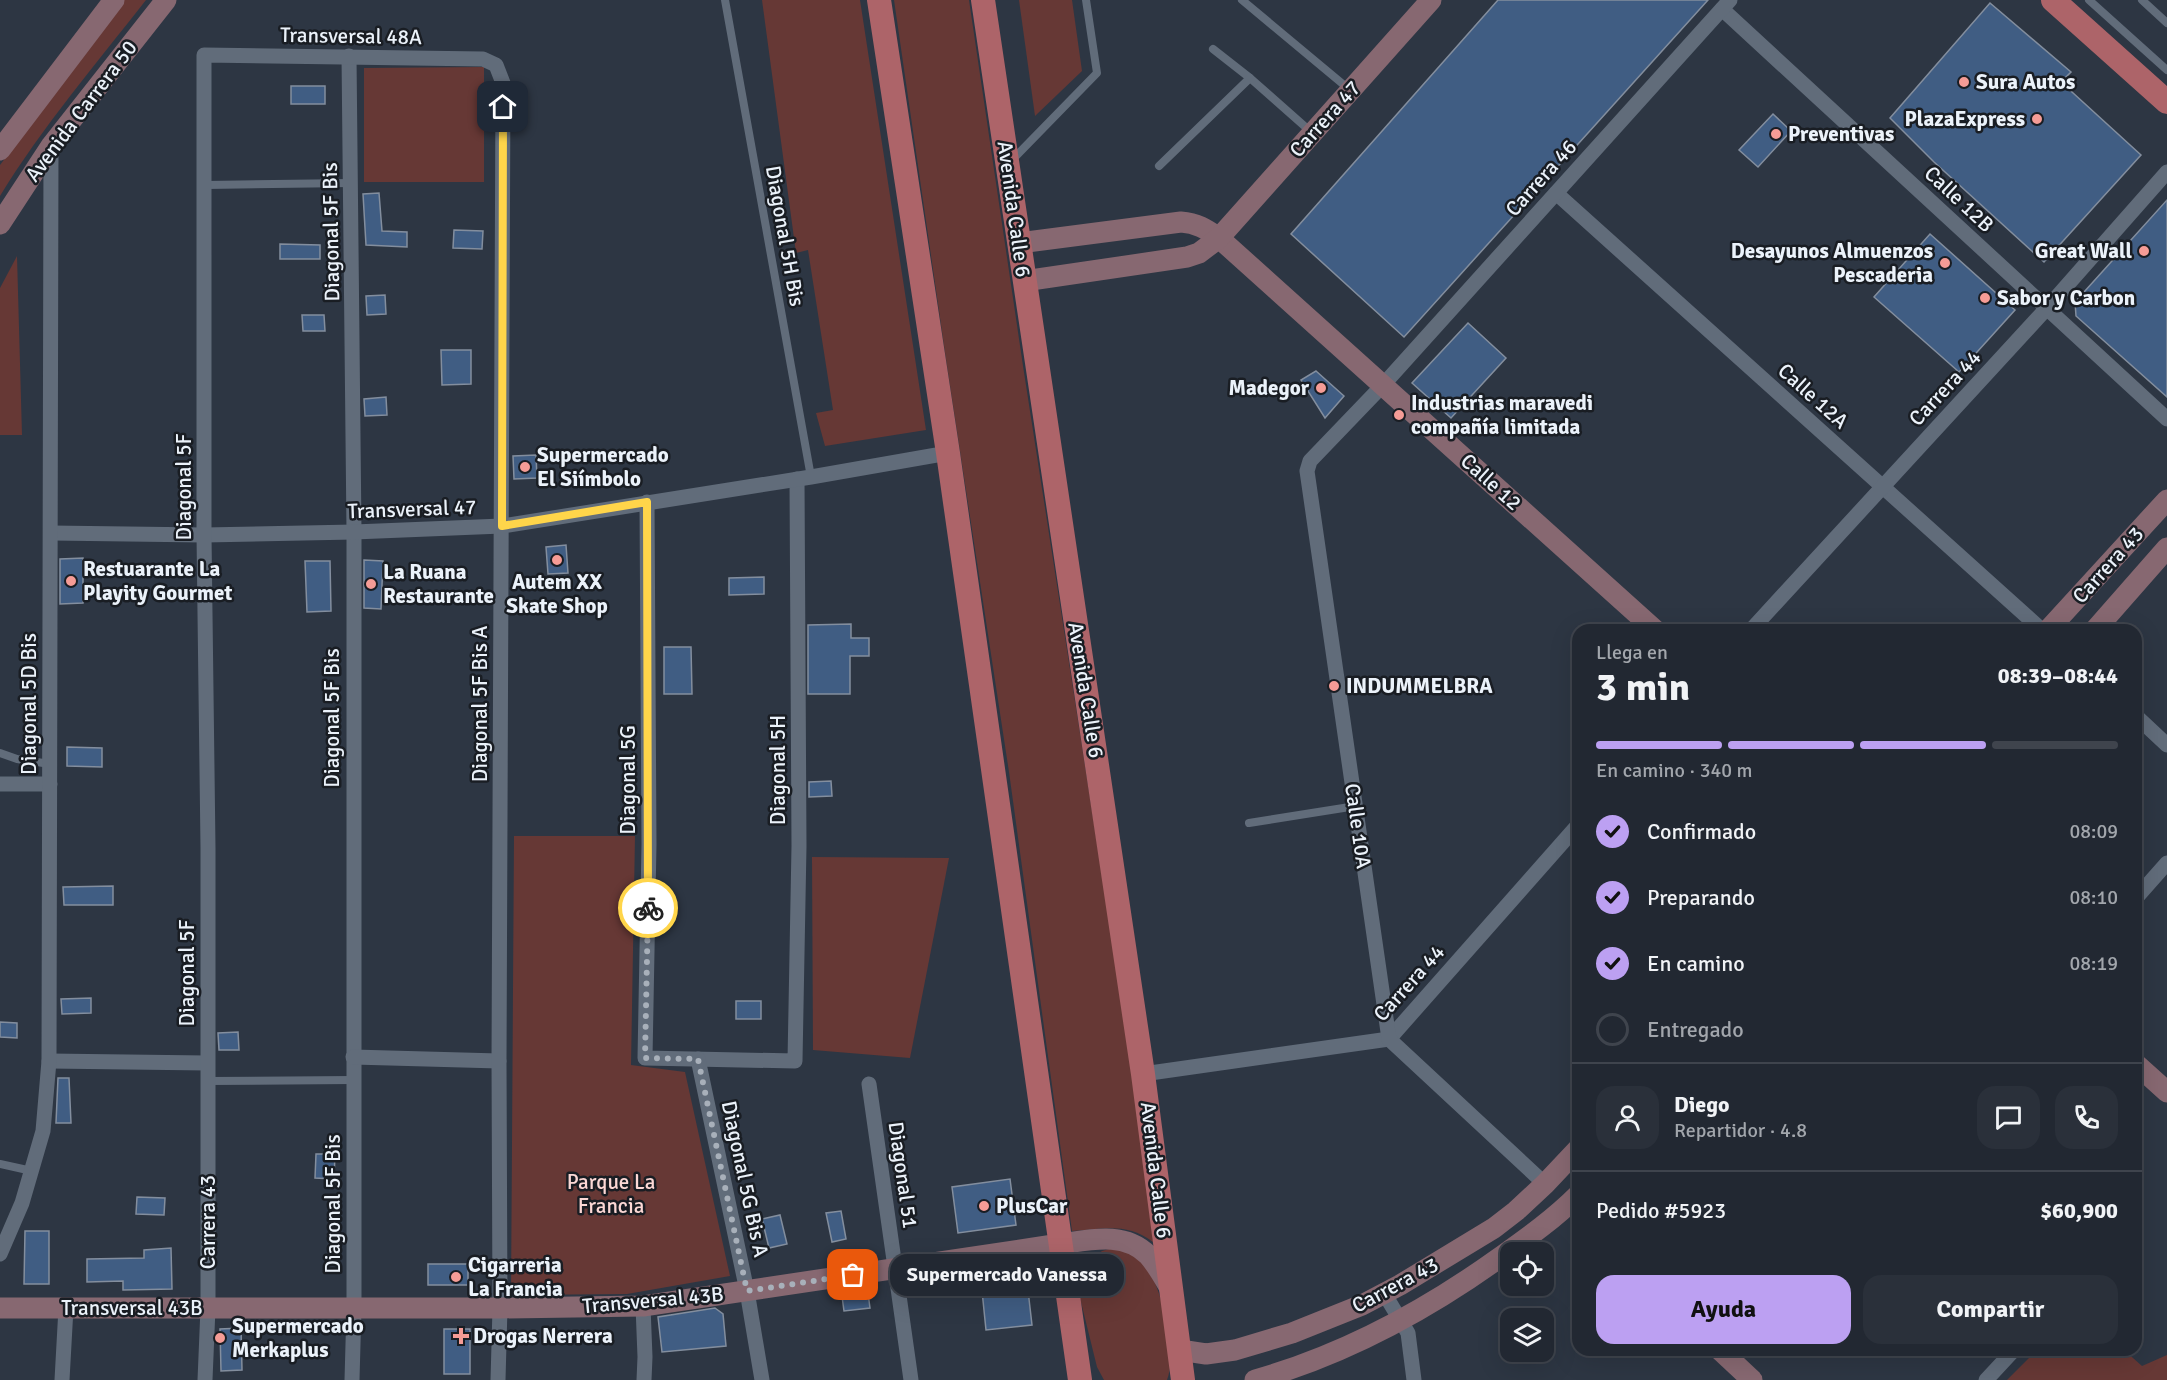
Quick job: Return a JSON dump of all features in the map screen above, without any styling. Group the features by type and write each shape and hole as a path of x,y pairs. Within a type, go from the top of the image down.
{"main road":[{"path":"879,0 948,453 1080,1380"},
{"name":"Avenida Calle 6","path":"982,0 1143,1074 1183,1380"},
{"path":"2053,0 2167,102"}],"street":[{"name":"Avenida Carrera 50","path":"0,150 114,0"},
{"name":"Avenida Carrera 50","path":"0,224 51,146 166,0"},
{"name":"Carrera 47","path":"1024,281 1198,253 1219,238 1431,0"},
{"name":"Carrera 46","path":"1383,385 1726,4"},
{"name":"Calle 12B","path":"1726,4 2167,419"},
{"name":"Transversal 48A","path":"204,56 483,59 496,65"},
{"name":"Diagonal 5F","path":"204,56 207,1064"},
{"name":"Diagonal 5F Bis","path":"349,56 354,532 354,1308 352,1380"},
{"name":"Diagonal 5F Bis A","path":"496,65 503,83 498,1380"},
{"name":"Diagonal 5D Bis","path":"0,1254 22,1203 43,1131 49,1061 51,146"},
{"name":"Carrera 44","path":"1757,624 2047,308 2167,172"},
{"name":"Calle 12A","path":"1556,193 2035,624"},
{"path":"1019,243 1181,222 1203,226 1219,238"},
{"name":"Calle 12","path":"1219,238 1648,624"},
{"name":"Calle 10A","path":"1383,385 1310,461 1307,471 1389,1039"},
{"name":"Transversal 47","path":"51,533 204,535 502,526 948,453"},
{"name":"Diagonal 5H","path":"698,1059 795,1061 804,478"},
{"name":"Carrera 43","path":"2053,624 2167,500"},
{"name":"Diagonal 5G","path":"647,502 649,844 645,1058 698,1059"},
{"name":"Carrera 43","path":"2100,624 2167,548"},
{"path":"2142,722 2167,745"},
{"path":"0,784 50,784"},
{"name":"Carrera 44","path":"1143,1074 1389,1039 1572,832"},
{"path":"2142,891 2167,863"},
{"path":"1389,1039 1545,1184 1572,1204"},
{"path":"353,1058 499,1061"},
{"name":"Diagonal 5G Bis A","path":"698,1059 747,1291 762,1380"},
{"path":"49,1061 207,1064"},
{"name":"Carrera 43","path":"205,1380 208,1308 207,1064"},
{"path":"2142,1069 2167,1092"},
{"name":"Diagonal 51","path":"869,1084 912,1380"},
{"name":"Carrera 43","path":"1180,1350 1206,1354 1235,1350 1311,1326 1384,1293 1494,1228 1545,1184 1572,1155"},
{"name":"Carrera 43","path":"1256,1380 1342,1350 1401,1321 1482,1270 1572,1207"},
{"name":"Transversal 43B","path":"0,1308 643,1306 1103,1239 1130,1242 1150,1257 1172,1290"},
{"path":"1384,1293 1408,1333 1414,1380"},
{"path":"643,1306 644,1380"},
{"path":"62,1380 66,1308"},
{"path":"1726,1356 1752,1380"},
{"path":"1986,1380 2008,1356"}],"lane":[{"name":"Diagonal 5H Bis","path":"725,0 804,478"},
{"path":"1007,165 1097,73 1086,0"},
{"path":"1242,0 1351,91"},
{"path":"2089,0 2167,70"},
{"path":"2142,0 2167,23"},
{"path":"1213,49 1250,78 1313,134"},
{"path":"1159,166 1250,78"},
{"path":"206,185 351,183"},
{"path":"0,753 16,759 50,764"},
{"path":"1249,823 1356,806"},
{"path":"207,1081 353,1080"},
{"path":"0,1164 32,1171"}],"green space":[{"path":"124,0 146,0 52,120 0,196 0,165"},
{"path":"762,0 860,0 926,430 825,446 816,413 833,410 808,250 796,253"},
{"path":"894,0 969,0 1134,1082 1153,1242 1124,1229 1072,1231 1009,772"},
{"path":"1019,0 1072,0 1082,71 1035,116"},
{"path":"484,67 484,182 364,182 364,68"},
{"path":"17,256 22,435 0,435 0,288"},
{"name":"Parque La Francia","path":"514,836 635,836 631,1065 685,1072 730,1276 627,1294 511,1295"},
{"path":"812,857 949,858 910,1058 813,1050"},
{"path":"1116,1247 1141,1258 1155,1283 1169,1336 1170,1368 1167,1380 1104,1380 1097,1367 1080,1298 1083,1264 1102,1251"},
{"path":"2167,1355 2167,1380 2007,1380 2031,1356 2131,1356 2142,1366"}],"building":[{"path":"1498,0 1708,0 1404,337 1291,234"},
{"name":"PlazaExpress","path":"1990,3 2071,72 2061,82 2141,155 2044,262 1934,162 1890,118"},
{"path":"291,86 325,86 325,104 291,104"},
{"path":"1773,114 1791,131 1758,167 1739,150"},
{"path":"379,193 382,231 407,232 407,247 366,245 363,194"},
{"name":"Great Wall","path":"2167,200 2167,397 2076,316 2075,302"},
{"path":"454,230 483,231 482,249 453,248"},
{"path":"1930,234 2015,310 1959,372 1874,297"},
{"path":"280,244 320,245 320,259 280,259"},
{"path":"385,295 386,314 367,315 366,296"},
{"path":"302,315 324,315 325,331 303,331"},
{"path":"1468,323 1506,358 1451,418 1412,383"},
{"path":"441,350 471,350 471,384 442,385"},
{"name":"Madegor","path":"1316,371 1344,396 1325,418 1301,380"},
{"path":"386,397 387,415 365,416 364,399"},
{"name":"Supermercado El Siímbolo","path":"536,455 537,478 514,479 513,456"},
{"name":"Autem XX Skate Shop","path":"566,545 568,573 548,574 546,547"},
{"name":"Restuarante La Playity Gourmet","path":"83,558 83,603 60,604 60,559"},
{"name":"La Ruana Restaurante","path":"364,560 383,561 381,609 364,608"},
{"path":"305,561 330,561 331,611 307,612"},
{"path":"764,577 764,594 729,595 729,578"},
{"path":"851,624 851,638 869,638 869,656 850,656 850,694 808,694 808,625"},
{"path":"664,647 691,647 692,694 664,694"},
{"path":"67,747 102,748 102,767 67,766"},
{"path":"831,781 832,796 809,797 809,782"},
{"path":"113,886 113,905 64,905 63,887"},
{"path":"91,998 91,1013 62,1014 61,999"},
{"path":"736,1001 761,1001 761,1019 736,1019"},
{"path":"0,1022 17,1023 17,1038 0,1037"},
{"path":"238,1032 239,1050 219,1050 218,1033"},
{"path":"58,1078 69,1078 71,1123 56,1123"},
{"path":"316,1154 335,1154 334,1179 315,1178"},
{"name":"PlusCar","path":"1010,1179 1016,1225 958,1233 952,1187"},
{"path":"137,1197 165,1198 164,1215 136,1214"},
{"path":"841,1211 846,1239 832,1242 826,1213"},
{"path":"780,1215 787,1244 769,1248 762,1219"},
{"path":"25,1231 49,1231 49,1284 24,1284"},
{"path":"171,1248 172,1289 123,1290 123,1281 87,1282 87,1259 144,1258 144,1250"},
{"path":"428,1264 468,1264 468,1285 428,1285"},
{"path":"1025,1264 1032,1325 986,1330 980,1271"},
{"path":"867,1286 870,1308 844,1311 841,1289"},
{"path":"715,1308 723,1314 726,1346 662,1352 658,1317"},
{"path":"241,1328 242,1370 221,1371 220,1329"},
{"path":"444,1329 470,1329 470,1374 444,1374"}],"way so far":[{"path":"648,908 645,1058 698,1059 747,1291 853,1275"}],"place":[{"name":"Sura Autos","path":"1964,82"},
{"name":"PlazaExpress","path":"2037,119"},
{"name":"Preventivas","path":"1776,134"},
{"name":"Great Wall","path":"2144,251"},
{"name":"Desayunos Almuenzos Pescaderia","path":"1945,263"},
{"name":"Sabor y Carbon","path":"1985,298"},
{"name":"Madegor","path":"1321,388"},
{"name":"Industrias maravedi compañía limitada","path":"1399,415"},
{"name":"Supermercado El Siímbolo","path":"525,467"},
{"name":"Autem XX Skate Shop","path":"557,560"},
{"name":"Restuarante La Playity Gourmet","path":"71,581"},
{"name":"La Ruana Restaurante","path":"371,584"},
{"name":"INDUMMELBRA","path":"1334,686"},
{"name":"PlusCar","path":"984,1206"},
{"name":"Supermercado Vanessa","path":"853,1275"},
{"name":"Cigarreria La Francia","path":"456,1277"},
{"name":"Drogas Nerrera","path":"461,1336"},
{"name":"Supermercado Merkaplus","path":"220,1338"}],"route":[{"path":"503,107 502,526 647,502 648,908"}]}
